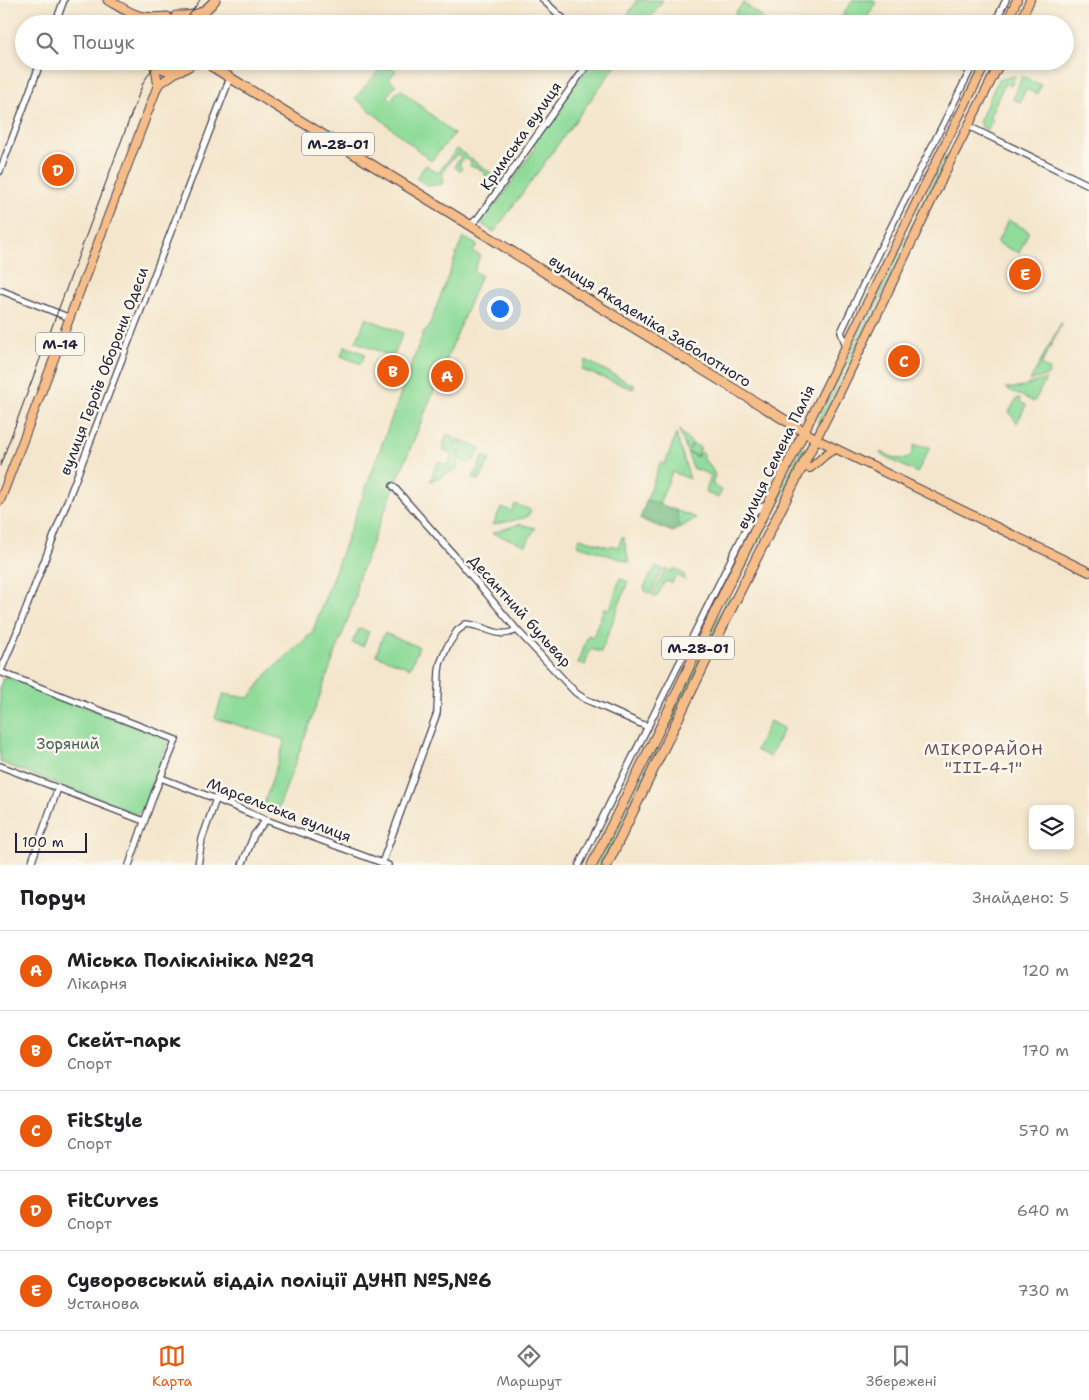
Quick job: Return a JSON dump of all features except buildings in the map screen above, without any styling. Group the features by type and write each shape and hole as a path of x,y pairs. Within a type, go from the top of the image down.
{"highway":[{"path":"108,0 133,15"},
{"path":"204,15 205,11 215,0"},
{"path":"192,15 205,11"},
{"path":"166,70 183,70"},
{"name":"вулиця Академіка Заболотного","path":"218,70 816,439"},
{"name":"вулиця Семена Палія","path":"592,865 804,432"},
{"name":"вулиця Семена Палія","path":"607,865 816,439"},
{"path":"726,589 738,595"},
{"path":"653,742 664,747"}],"main road":[{"path":"1010,15 1018,0"},
{"path":"1023,15 1030,0"},
{"path":"156,70 158,85 183,70"},
{"name":"вулиця Семена Палія","path":"804,432 982,70"},
{"name":"вулиця Семена Палія","path":"816,439 996,70"},
{"name":"М-14","path":"0,501 158,85"},
{"path":"942,150 953,156"},
{"name":"вулиця Академіка Заболотного","path":"816,439 1089,572"},
{"path":"802,467 810,468 825,454 836,449"}],"street":[{"path":"58,15 64,0"},
{"path":"544,0 560,15"},
{"path":"998,15 1006,0"},
{"path":"0,171 38,70"},
{"name":"Кримська вулиця","path":"470,225 478,218 584,70"},
{"path":"846,346 841,332 878,253 970,70"},
{"name":"вулиця Героїв Оборони Одеси","path":"0,672 230,78"},
{"path":"968,126 1089,185"},
{"path":"878,253 889,258"},
{"path":"0,290 70,318"},
{"name":"Десантний бульвар","path":"393,486 517,630 581,696 648,727"},
{"path":"580,865 754,511 768,503"},
{"path":"386,864 437,713 439,671 447,647 457,631 466,624 501,634 509,634 517,630"},
{"path":"0,672 176,740 128,865"},
{"path":"0,766 144,822"},
{"name":"Марсельська вулиця","path":"161,778 266,820 386,864"},
{"path":"30,865 58,788"},
{"path":"198,865 202,839 216,799"},
{"path":"242,865 254,835 266,820"}],"green space":[{"path":"636,0 663,0 652,15 627,15"},
{"path":"853,0 873,0 876,3 869,15 843,15"},
{"path":"743,3 759,15 734,15"},
{"path":"379,70 395,70 389,79 396,85 387,96 391,99 400,89 454,134 431,161 355,98"},
{"path":"586,70 612,70 494,232 483,225 483,218 491,205 496,205 535,148 532,143"},
{"path":"1015,76 1011,86 1005,83 989,118 993,120 987,130 979,122 998,80"},
{"path":"1022,76 1041,85 1037,94 1026,89 1020,102 1013,99"},
{"path":"457,149 498,178 496,181 487,182 484,173 480,169 470,166 471,163 467,159 460,162 462,169 460,171 455,167 461,157 457,154 451,159 443,172 442,184 429,186 416,178 426,165 438,173"},
{"path":"945,157 948,157 948,159 934,189 820,423 818,423 817,421"},
{"path":"1008,220 1029,231 1019,253 997,243"},
{"path":"463,237 477,245 473,252 480,255 474,272 481,275 357,582 356,597 276,815 262,810 285,740 215,718 223,694 249,698 267,674 312,633 424,331 428,329"},
{"path":"366,318 403,333 393,357 356,342"},
{"path":"1061,323 1041,365 1050,370 1048,375 1030,381"},
{"path":"345,346 365,354 361,364 341,356"},
{"path":"386,360 406,368 401,381 381,374"},
{"path":"586,360 635,386 633,389 582,370"},
{"path":"1046,379 1034,402 1005,388 1018,388"},
{"path":"1017,398 1026,405 1017,423 1009,412"},
{"path":"679,430 692,443 689,450 693,444 701,448 697,456 688,452 697,457 701,452 704,454 702,458 710,465 715,475 712,484 722,490 718,498 706,492 711,475 693,468"},
{"path":"447,434 454,438 459,462 457,465 458,469 430,481 438,462 448,465 452,455 442,449"},
{"path":"676,434 690,479 672,472 659,504 696,518 673,532 640,519 660,463 665,464"},
{"path":"457,439 480,448 474,460 468,463 461,461"},
{"path":"914,445 930,447 917,473 880,454 881,452 895,458 906,459 912,453"},
{"path":"802,447 806,449 735,589 733,587"},
{"path":"483,457 490,459 479,480 473,478"},
{"path":"647,500 676,510 680,527 673,532 640,519"},
{"path":"515,504 531,510 527,517 493,525 501,507 512,511"},
{"path":"520,524 535,528 526,545 492,533"},
{"path":"622,537 625,538 629,562 577,545 580,538 609,547 611,545 618,547"},
{"path":"656,566 663,569 650,594 645,591 644,587"},
{"path":"674,568 684,574 685,580 676,575 672,583 665,581 657,597 652,595 666,569 672,572"},
{"path":"620,578 628,582 601,652 590,649 585,665 578,664 588,635 593,637 604,608 610,609"},
{"path":"728,597 732,599 671,725 668,723"},
{"path":"359,629 369,632 363,646 352,643"},
{"path":"384,633 419,647 410,668 376,655"},
{"name":"Зоряний","path":"4,676 166,738 168,741 142,811 135,814 0,762 0,686"},
{"path":"770,721 784,728 770,757 756,750"},
{"path":"656,747 659,749 602,865 598,865"}],"tram line":[{"path":"189,15 200,0"},
{"path":"0,466 143,83 151,70"}],"place":[{"name":"FitCurves","path":"58,170"},
{"name":"Суворовський відділ поліції ДУНП №5,№6","path":"1025,274"},
{"name":"FitStyle","path":"904,361"},
{"name":"Скейт-парк","path":"393,371"},
{"name":"Міська Поліклініка №29","path":"447,376"}],"district":[{"name":"МІКРОРАЙОН \"ІІІ-4-1\"","path":"984,758"}]}
